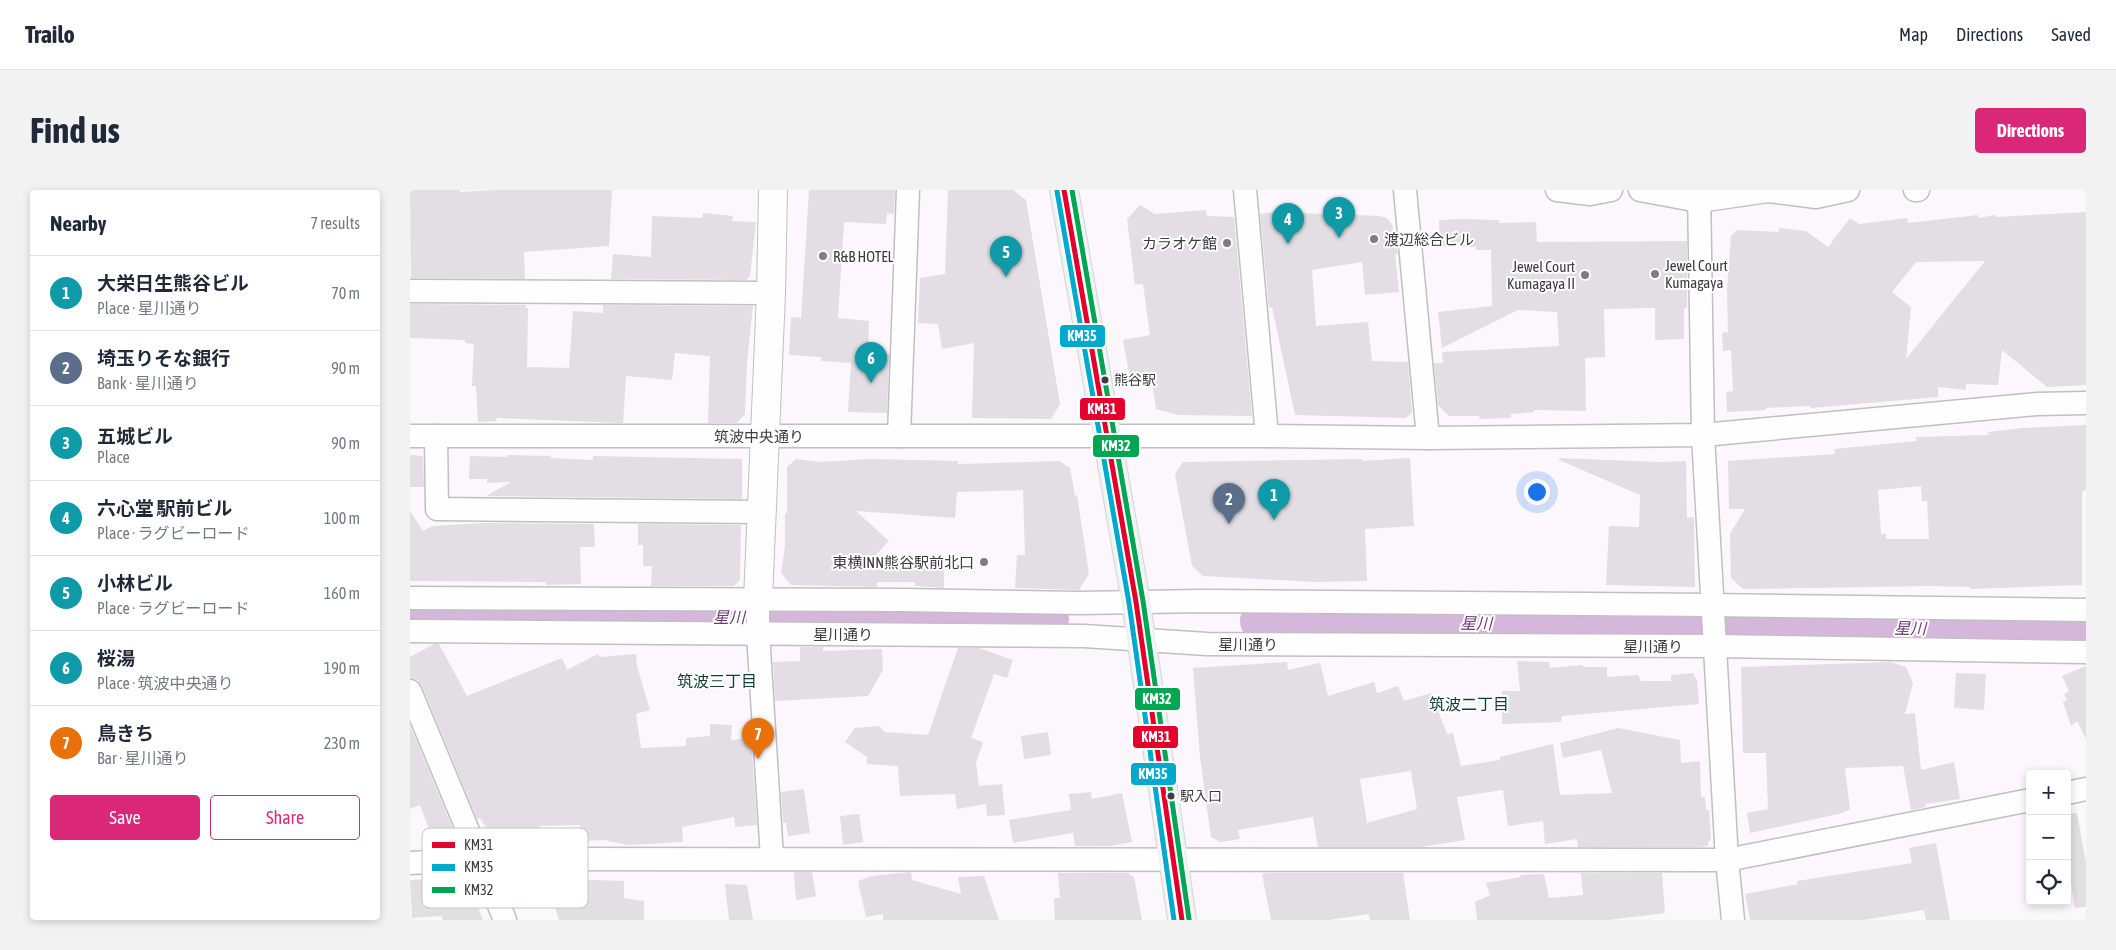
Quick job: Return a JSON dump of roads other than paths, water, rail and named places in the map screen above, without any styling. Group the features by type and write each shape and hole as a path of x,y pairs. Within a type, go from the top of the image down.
{"main road":[{"path":"1064,190 1136,602 1182,920"}],"street":[{"path":"772,858 758,633 758,600 771,293 773,190"},
{"path":"899,436 908,190"},
{"path":"1244,190 1267,436"},
{"path":"1404,190 1428,438"},
{"path":"1557,190 1590,194 1611,190"},
{"path":"1640,190 1699,196 1768,191 1816,197 1848,190"},
{"path":"1699,196 1703,435 1726,860 1733,920"},
{"path":"410,291 771,293"},
{"name":"筑波中央通り","path":"410,436 1267,436 1428,438 1703,435 2037,404 2086,403"},
{"path":"436,436 437,509 761,512"},
{"path":"410,598 1712,604 2086,610"},
{"name":"星川通り","path":"410,631 1084,636 1207,644 1714,646 2086,652"},
{"path":"410,691 467,828"},
{"path":"2071,792 2086,789"},
{"path":"588,859 1726,860 2026,801"},
{"path":"500,908 505,920"}],"waterway":[{"name":"星川","path":"410,615 1048,619"},
{"name":"星川","path":"1261,621 1692,625"},
{"name":"星川","path":"1734,626 2086,629"}],"place":[{"name":"五城ビル","path":"1339,238"},
{"name":"渡辺総合ビル","path":"1374,239"},
{"name":"カラオケ館","path":"1227,243"},
{"name":"六心堂 駅前ビル","path":"1288,244"},
{"name":"R&B HOTEL","path":"823,256"},
{"name":"Jewel Court Kumagaya","path":"1655,274"},
{"name":"Jewel Court Kumagaya II","path":"1585,275"},
{"name":"小林ビル","path":"1006,277"},
{"name":"熊谷駅","path":"1105,380"},
{"name":"桜湯","path":"871,383"},
{"name":"大栄日生熊谷ビル","path":"1274,520"},
{"name":"埼玉りそな銀行","path":"1229,524"},
{"name":"東横INN熊谷駅前北口","path":"984,562"},
{"name":"鳥きち","path":"758,759"},
{"name":"駅入口","path":"1171,796"}],"district":[{"name":"筑波三丁目","path":"717,681"},
{"name":"筑波二丁目","path":"1469,704"}]}
